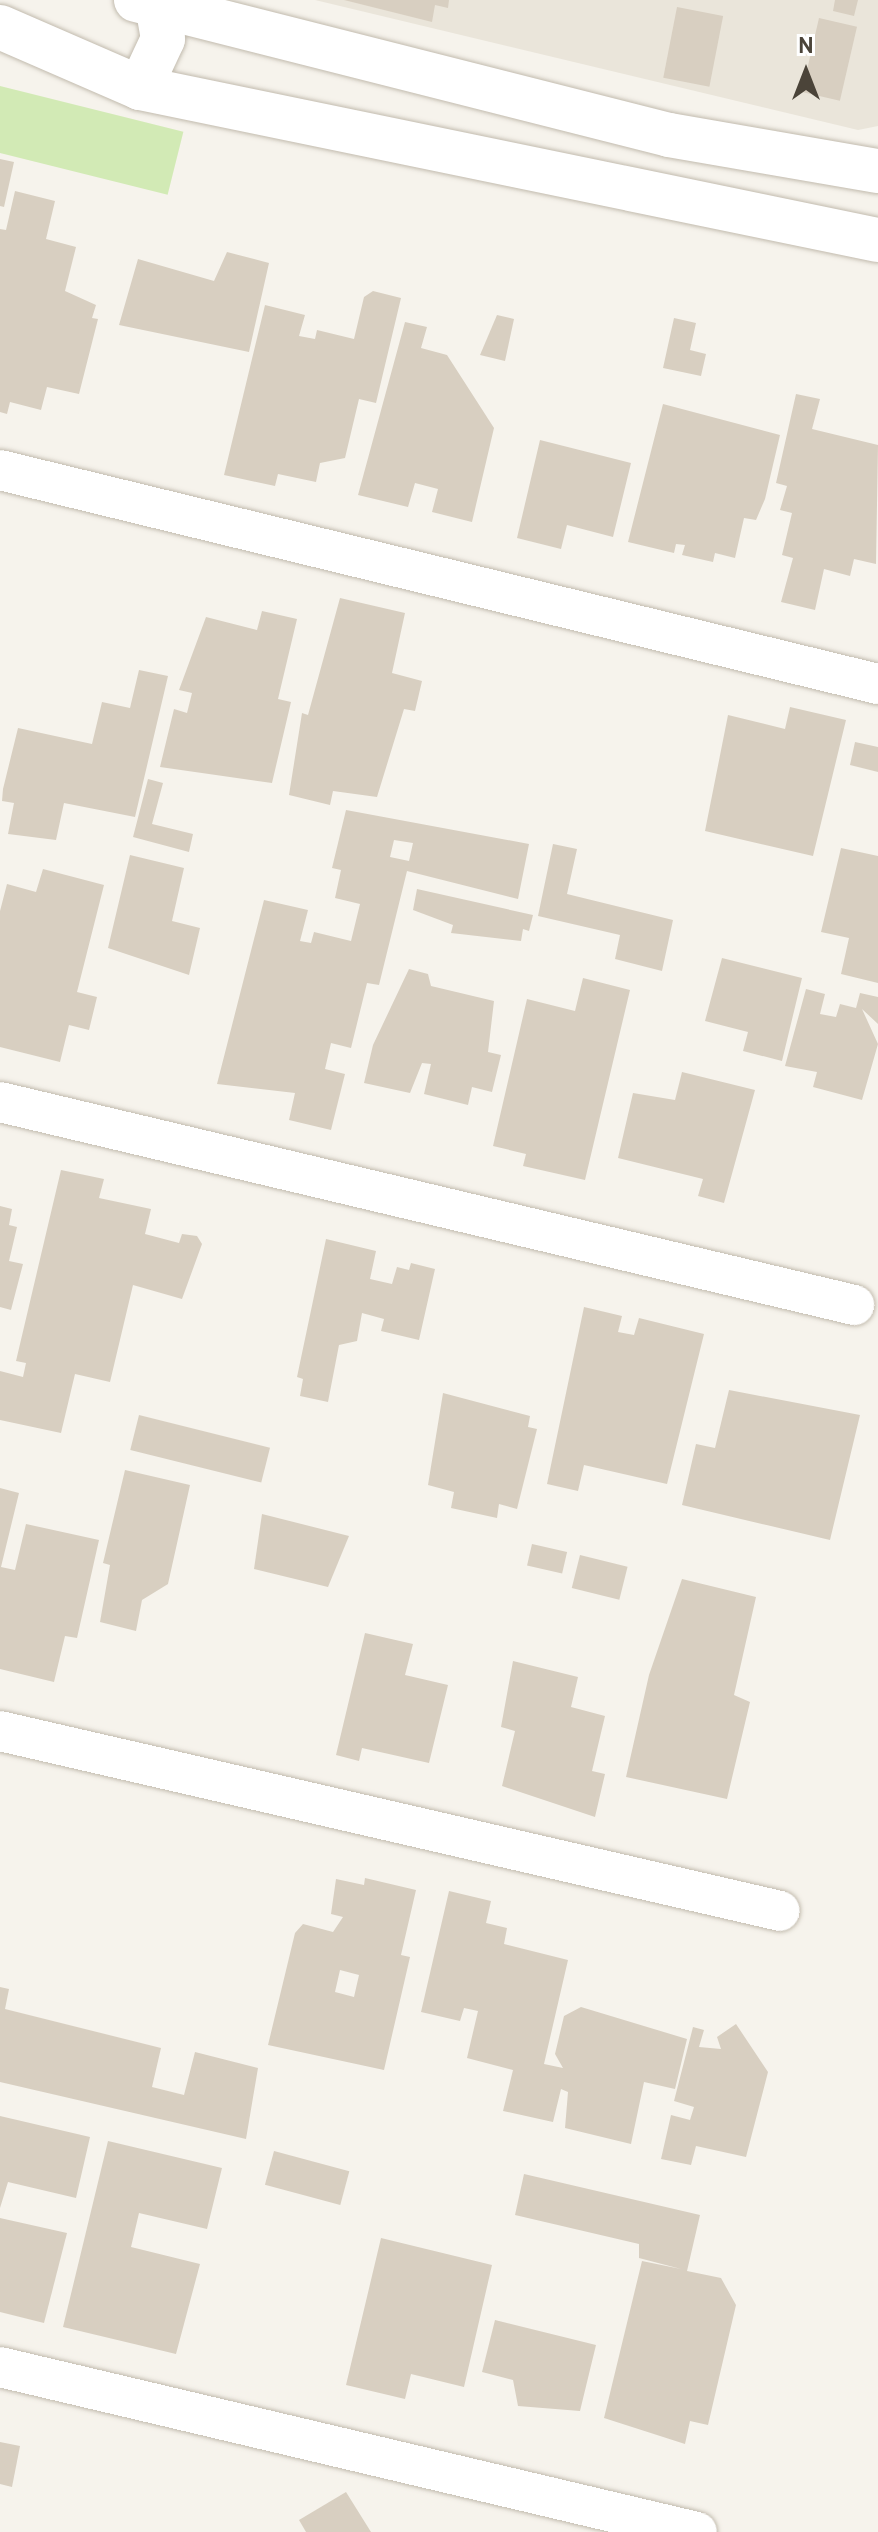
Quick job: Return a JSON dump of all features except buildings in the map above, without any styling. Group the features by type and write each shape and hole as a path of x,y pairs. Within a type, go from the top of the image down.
{"street":[{"path":"147,2 350,59 669,135 878,171"},
{"path":"140,88 163,39 147,2"},
{"path":"0,27 140,88 878,240"},
{"path":"0,470 878,684"},
{"path":"0,1102 854,1305"},
{"path":"0,1731 780,1911"},
{"path":"0,2367 697,2532"}],"shaded area":[{"path":"315,0 878,0 878,126 858,130"}],"green space":[{"path":"0,86 183,132 168,195 0,153"}]}
